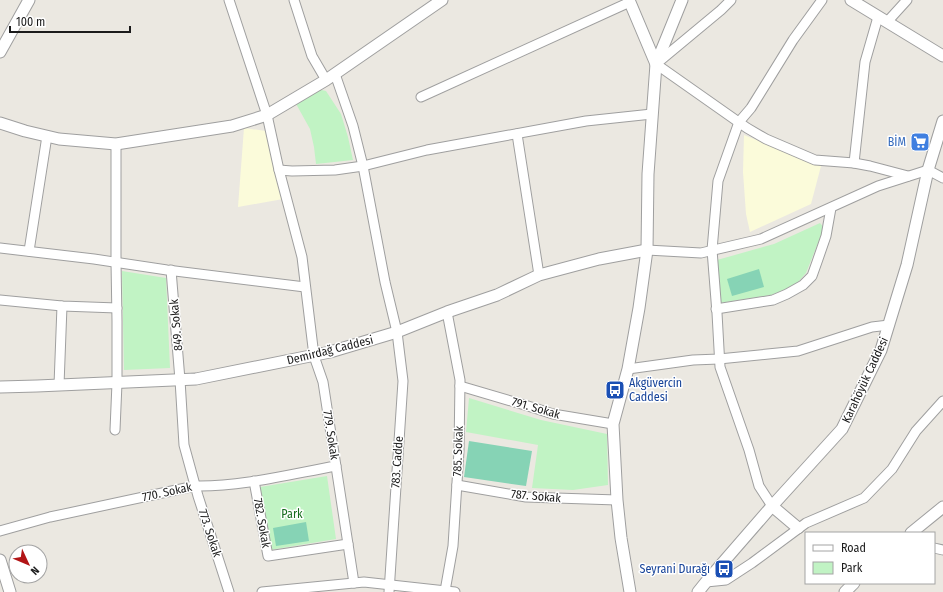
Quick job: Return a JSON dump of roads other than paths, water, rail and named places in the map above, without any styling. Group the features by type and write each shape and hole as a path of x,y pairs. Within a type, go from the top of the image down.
{"street":[{"path":"0,52 29,0"},
{"name":"779. Sokak","path":"230,0 267,115 279,170 302,257 314,356 323,382 354,583"},
{"name":"783. Cadde","path":"294,0 312,56 331,77 353,126 363,166 384,282 397,332 403,381 389,588"},
{"path":"0,123 59,139 116,144 232,126 267,115 331,77 442,0"},
{"path":"630,592 616,500 613,424 628,369 639,308 647,250 648,174 656,64 682,0"},
{"path":"656,64 731,0"},
{"path":"798,528 772,506 759,486 749,450 720,366 712,250 718,181 739,122 751,108 793,40 822,0"},
{"path":"851,0 943,56"},
{"path":"854,163 865,62 883,20 907,0"},
{"path":"421,97 630,1 656,64 766,139 815,160 854,163 908,176"},
{"path":"279,170 335,170 363,166 427,150 586,120 652,114"},
{"name":"Karahöyük Caddesi","path":"698,592 772,506 842,429 881,350 889,326 907,265 928,170 943,121"},
{"path":"517,134 539,275"},
{"path":"29,251 48,136"},
{"path":"115,430 117,382 116,144"},
{"path":"647,250 701,253 761,240 878,186 928,170 943,178"},
{"path":"716,309 773,300 803,285 812,276 826,236 831,208"},
{"path":"0,248 305,287"},
{"name":"Demirdağ Caddesi","path":"0,387 196,379 314,356 397,332 447,312 496,295 539,275 599,259 647,250"},
{"name":"849. Sokak","path":"171,270 180,380"},
{"path":"0,300 62,306 117,308"},
{"path":"59,385 62,306"},
{"name":"785. Sokak","path":"445,591 453,546 459,451 460,386 447,312"},
{"path":"628,369 693,360 719,359 798,351 872,327 889,326"},
{"name":"773. Sokak","path":"180,380 184,445 195,486 229,592"},
{"name":"791. Sokak","path":"460,386 553,414 613,424"},
{"path":"706,582 726,580 752,563 806,522 864,498 892,469 916,431 943,401"},
{"name":"770. Sokak","path":"0,531 50,517 195,486 212,486 254,481 336,466"},
{"name":"782. Sokak","path":"254,481 268,556 348,544"},
{"name":"787. Sokak","path":"457,485 526,497 616,500"},
{"path":"912,532 943,507"},
{"path":"0,560 10,592"},
{"path":"262,592 364,582 389,588 455,592"},
{"path":"846,592 853,584"}],"place":[{"name":"BİM","path":"920,142"},
{"name":"Akgüvercin Caddesi","path":"615,390"},
{"name":"Seyrani Durağı","path":"724,569"}],"park label":[{"name":"Park","path":"292,514"}]}
